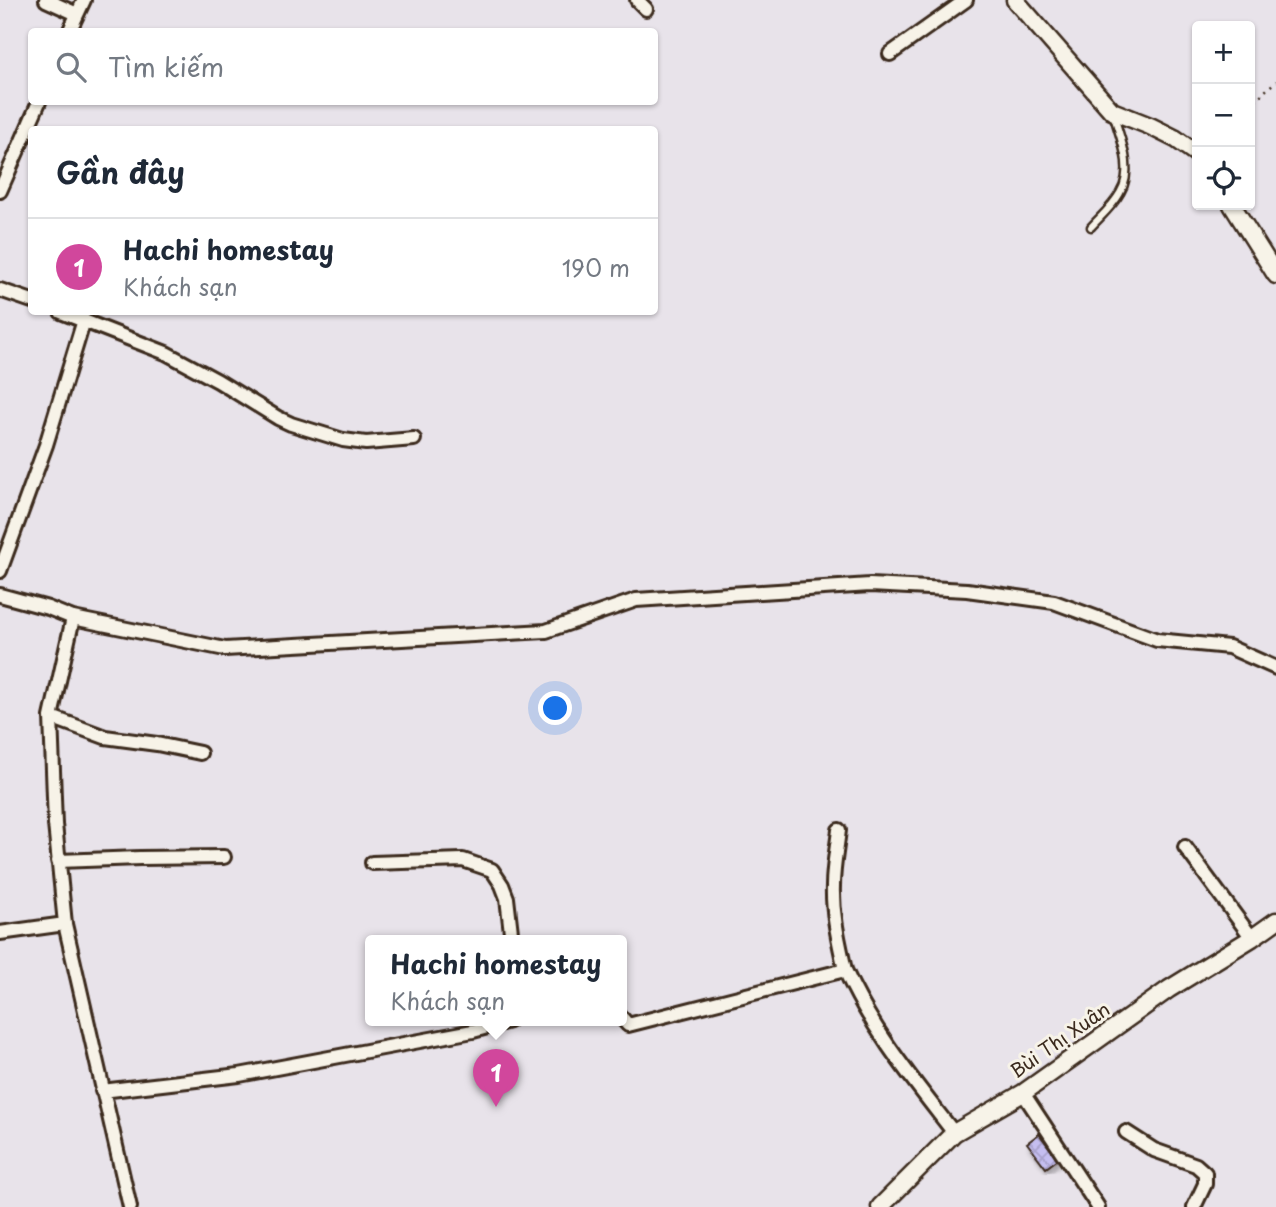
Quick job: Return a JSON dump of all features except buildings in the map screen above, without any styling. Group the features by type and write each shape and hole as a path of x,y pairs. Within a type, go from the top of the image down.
{"street":[{"path":"46,0 77,14"},
{"path":"71,28 84,0"},
{"path":"890,54 966,0"},
{"path":"1015,0 1112,111 1150,126 1192,150"},
{"path":"28,126 38,105"},
{"path":"0,191 28,127"},
{"path":"1234,210 1276,275"},
{"path":"0,290 28,300"},
{"path":"70,315 178,359 291,424 343,440 366,443 414,439"},
{"path":"0,571 46,445 84,320"},
{"path":"0,595 73,618 225,649 546,631 636,600 870,585 967,590 1054,602 1157,640 1229,647 1276,668"},
{"path":"73,618 51,717 58,861 65,924 130,1207"},
{"path":"51,717 105,737 200,753"},
{"path":"839,830 832,883 835,922 845,970 858,999 880,1035 954,1133"},
{"path":"1185,847 1252,938"},
{"path":"58,861 224,857"},
{"path":"372,863 463,860 492,870 507,898 511,935"},
{"name":"Bùi Thị Xuân","path":"880,1207 954,1133 1023,1093 1169,989 1252,938 1276,920"},
{"path":"0,933 65,924"},
{"path":"627,1024 845,970"},
{"path":"102,1091 239,1075 491,1026"},
{"path":"1023,1093 1098,1207"},
{"path":"1126,1132 1154,1150 1205,1172 1205,1184 1194,1207"}],"lane":[{"path":"1091,227 1122,191 1126,175 1123,148 1112,111"}],"path":[{"path":"1255,100 1276,81"}],"place":[{"name":"Hachi homestay","path":"496,1107"}]}
